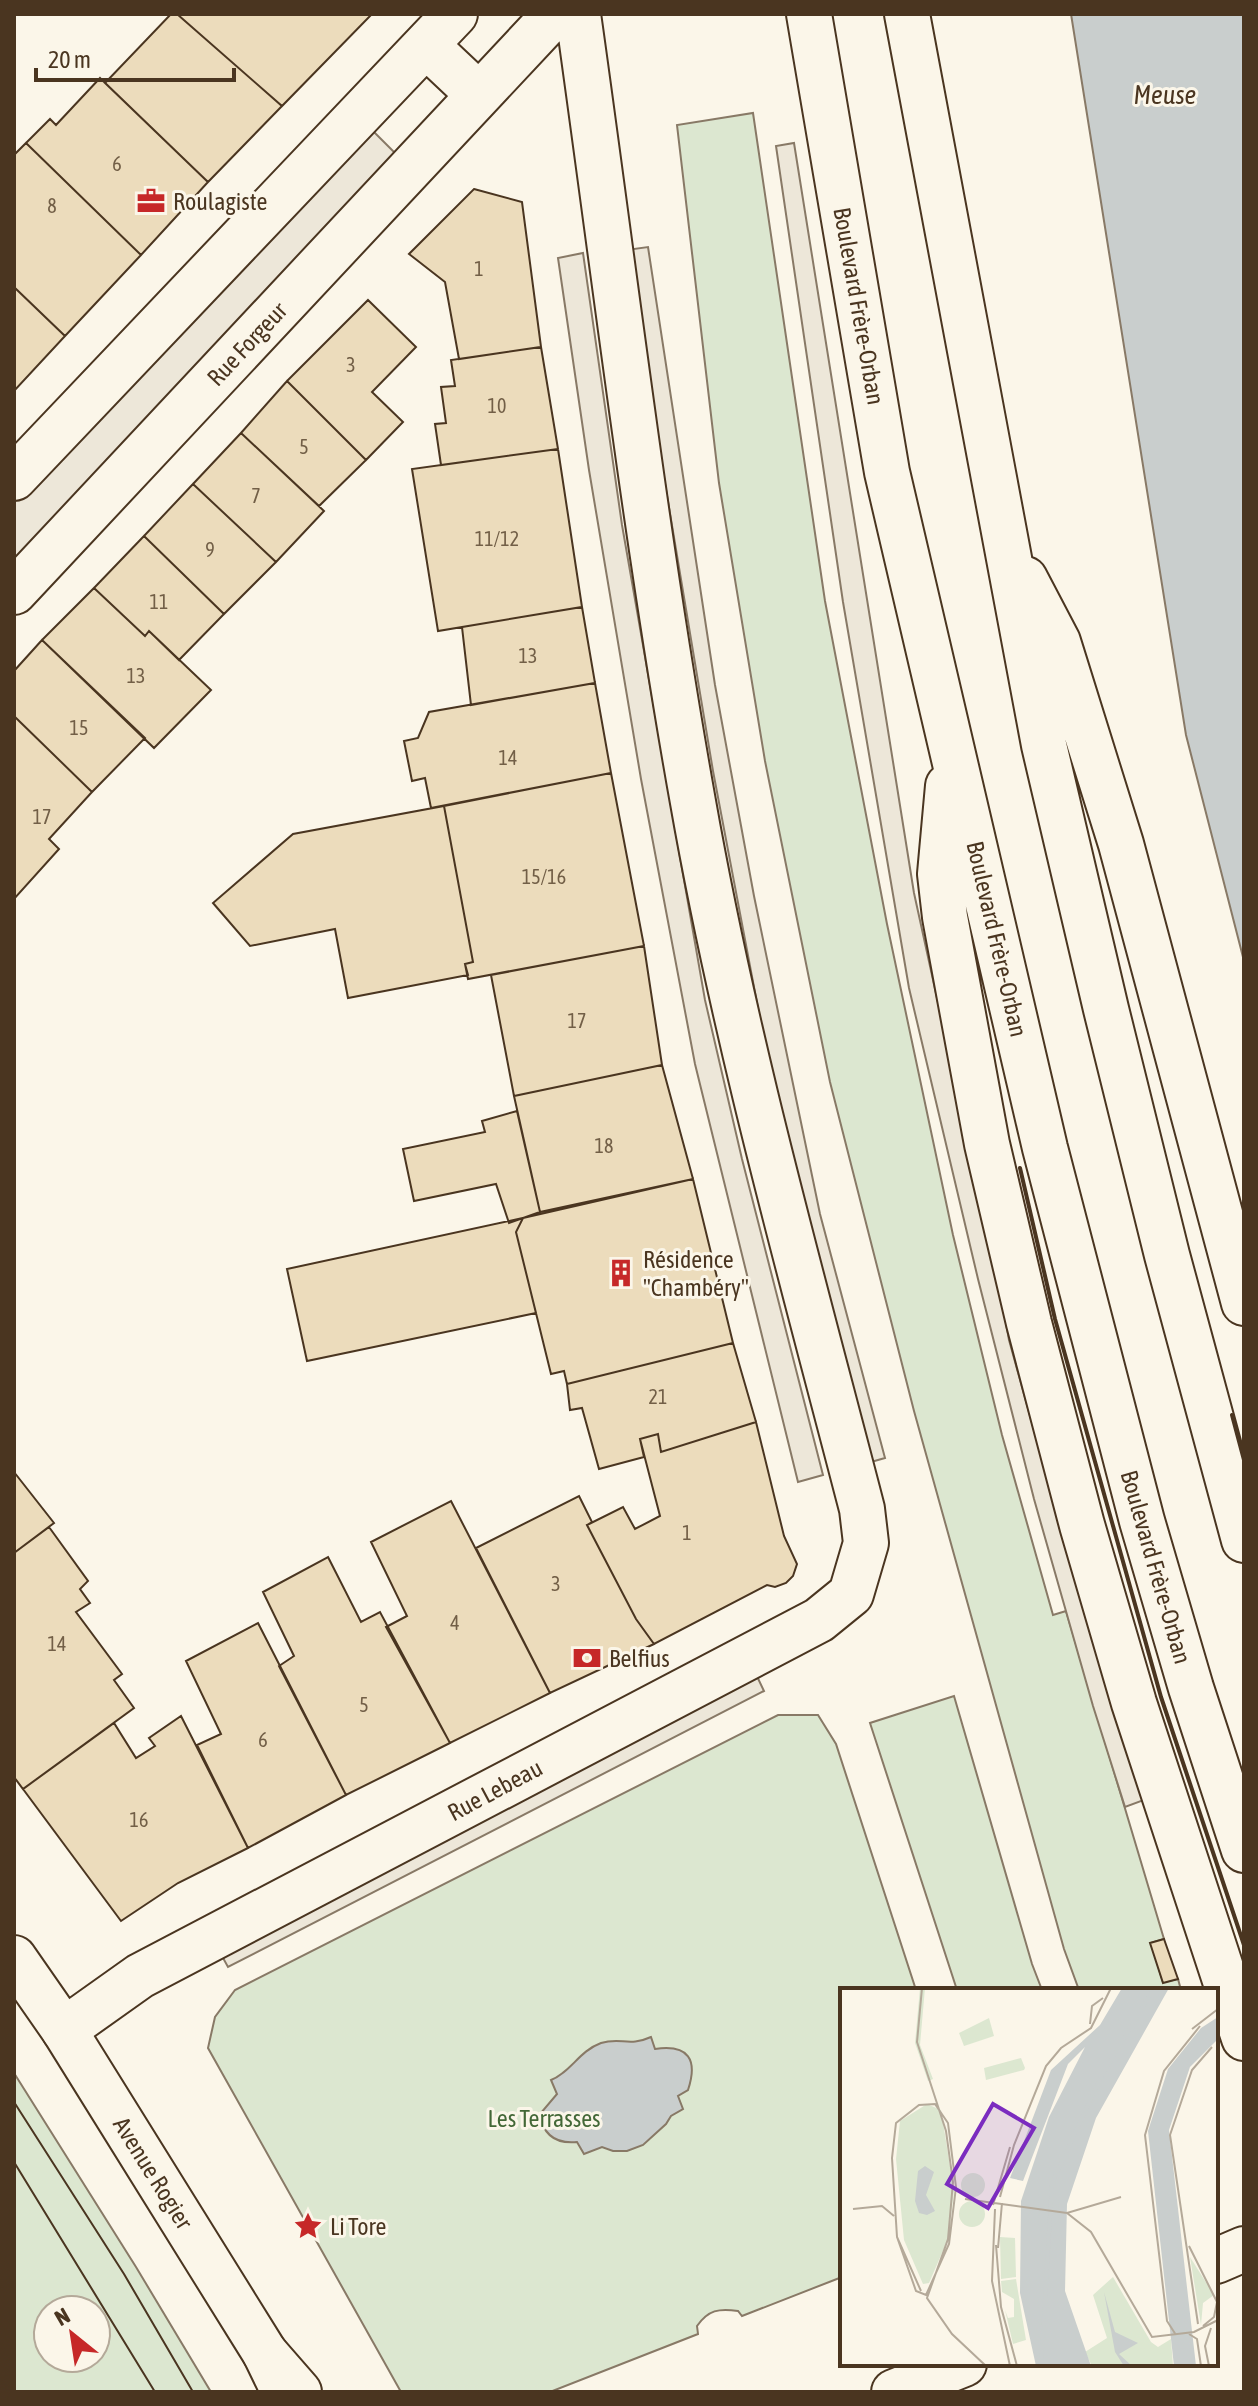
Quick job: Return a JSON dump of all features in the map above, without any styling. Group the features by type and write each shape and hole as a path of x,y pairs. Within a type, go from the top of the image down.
{"main road":[{"name":"Rue Forgeur","path":"14,592 555,14"},
{"name":"Rue Lebeau","path":"64,2030 140,1976 819,1620 851,1594 866,1543 862,1509 755,1100 693,804 648,534 578,14"},
{"name":"Boulevard Frère-Orban","path":"809,14 887,472 951,747 1097,1355 1191,1688 1244,1850"},
{"path":"907,14 1044,745 1102,995 1244,1540"},
{"path":"14,478 441,30 479,95"},
{"path":"1005,540 1058,642 1162,992 1244,1303"},
{"path":"951,747 940,874 951,955 987,1144 1029,1323 1082,1525 1134,1703 1244,2038"},
{"name":"Avenue Rogier","path":"14,1958 64,2030 265,2353 284,2392"},
{"path":"1218,2260 1244,2249"},
{"path":"265,2353 299,2392"},
{"path":"894,2392 959,2366"}],"green space":[{"path":"753,113 825,601 887,924 953,1235 1002,1435 1053,1615 1066,1611 1164,1939 1151,1943 1163,1982 1178,1979 1180,1988 1078,1988 1064,1949 914,1411 830,1082 765,761 719,483 677,125"},
{"path":"954,1696 1041,1988 956,1988 870,1723"},
{"name":"Les Terrasses","path":"778,1715 818,1715 836,1744 915,1988 840,1988 840,2278 742,2316 738,2311 714,2311 697,2326 698,2334 550,2392 401,2392 208,2048 215,2017 235,1990"},
{"path":"14,2073 136,2267 211,2392 14,2392"}],"shaded area":[{"path":"365,123 405,163 14,578 14,494"},
{"path":"794,143 914,893 1009,1340 1076,1582 1144,1800 1125,1807 1034,1499 909,988 843,602 776,146"},
{"path":"648,247 715,685 754,896 820,1214 885,1458 864,1464 783,1140 713,771 626,250"},
{"path":"583,253 622,525 705,1000 742,1159 823,1475 798,1482 695,1064 641,779 589,470 558,258"},
{"path":"754,1670 764,1691 228,1967 217,1947"}],"water":[{"name":"Meuse","path":"1071,14 1244,14 1244,961 1186,735"},
{"path":"651,2037 655,2049 676,2049 688,2056 691,2079 688,2090 678,2096 683,2109 671,2116 643,2145 627,2151 602,2147 584,2154 577,2142 557,2140 547,2133 540,2114 557,2094 551,2080 601,2043"}],"building":[{"path":"171,14 177,14 282,106 208,182 105,83"},
{"path":"177,14 372,14 282,106"},
{"path":"100,78 208,182 141,255 26,143 50,119 56,125"},
{"path":"26,143 141,255 65,336 14,287 14,155"},
{"path":"474,189 522,202 541,347 459,359 445,282 409,254"},
{"path":"14,287 65,336 14,391"},
{"path":"368,300 416,347 372,392 403,422 366,460 287,381"},
{"path":"541,347 558,449 441,465 435,424 446,423 441,387 455,386 451,360"},
{"path":"287,381 366,460 319,506 241,433"},
{"path":"241,433 324,511 276,562 193,484"},
{"path":"558,449 582,607 438,631 412,469"},
{"path":"193,484 276,562 224,614 144,536"},
{"path":"144,536 224,614 179,660 149,631 145,636 94,588"},
{"path":"94,588 145,636 149,631 211,690 154,748 42,640"},
{"path":"582,607 595,683 471,705 462,627"},
{"path":"42,640 145,738 92,792 14,716 14,671"},
{"path":"595,683 611,773 431,808 425,778 412,781 404,741 418,738 429,712"},
{"path":"14,716 92,792 49,839 59,849 14,899"},
{"path":"611,773 644,946 468,979 465,964 473,962 444,806"},
{"path":"444,806 473,962 465,964 468,975 348,998 335,929 250,946 213,903 293,834"},
{"path":"644,946 662,1065 514,1096 491,975"},
{"path":"662,1065 693,1179 540,1212 514,1096"},
{"path":"517,1111 540,1212 509,1223 496,1184 414,1201 403,1149 485,1132 482,1121"},
{"name":"Résidence \"Chambéry\"","path":"693,1179 733,1343 567,1384 564,1371 551,1374 516,1232 523,1218"},
{"path":"523,1218 516,1232 536,1313 307,1361 287,1269"},
{"path":"733,1343 756,1422 661,1452 658,1434 640,1439 644,1457 599,1469 582,1408 570,1410 567,1384"},
{"path":"756,1422 784,1536 797,1564 793,1576 775,1587 767,1585 654,1644 636,1619 587,1525 623,1507 635,1529 660,1516 640,1439 658,1434 661,1452"},
{"path":"14,1472 54,1523 14,1553"},
{"path":"579,1496 592,1522 587,1525 636,1619 654,1644 550,1693 476,1548"},
{"path":"451,1501 550,1693 450,1743 386,1627 407,1616 371,1542"},
{"path":"49,1527 88,1581 80,1589 90,1603 76,1612 122,1674 114,1680 134,1708 23,1789 14,1777 14,1553"},
{"path":"328,1557 361,1622 380,1612 450,1743 346,1795 279,1666 294,1656 263,1592"},
{"path":"258,1623 346,1795 248,1848 197,1745 221,1734 186,1661"},
{"path":"181,1716 248,1848 178,1883 121,1921 23,1789 114,1723 136,1758 155,1746 149,1738"},
{"path":"1164,1939 1178,1979 1163,1983 1150,1943"}],"tram line":[{"path":"14,2102 124,2274 193,2392"},
{"path":"14,2162 155,2392"}],"wall":[{"path":"1020,1168 1055,1319 1161,1697 1244,1945"},
{"path":"1232,1415 1244,1460"}],"place":[{"name":"Roulagiste","path":"151,201"},
{"name":"Résidence \"Chambéry\"","path":"621,1273"},
{"name":"Belfius","path":"587,1658"},
{"name":"Li Tore","path":"308,2226"}]}
